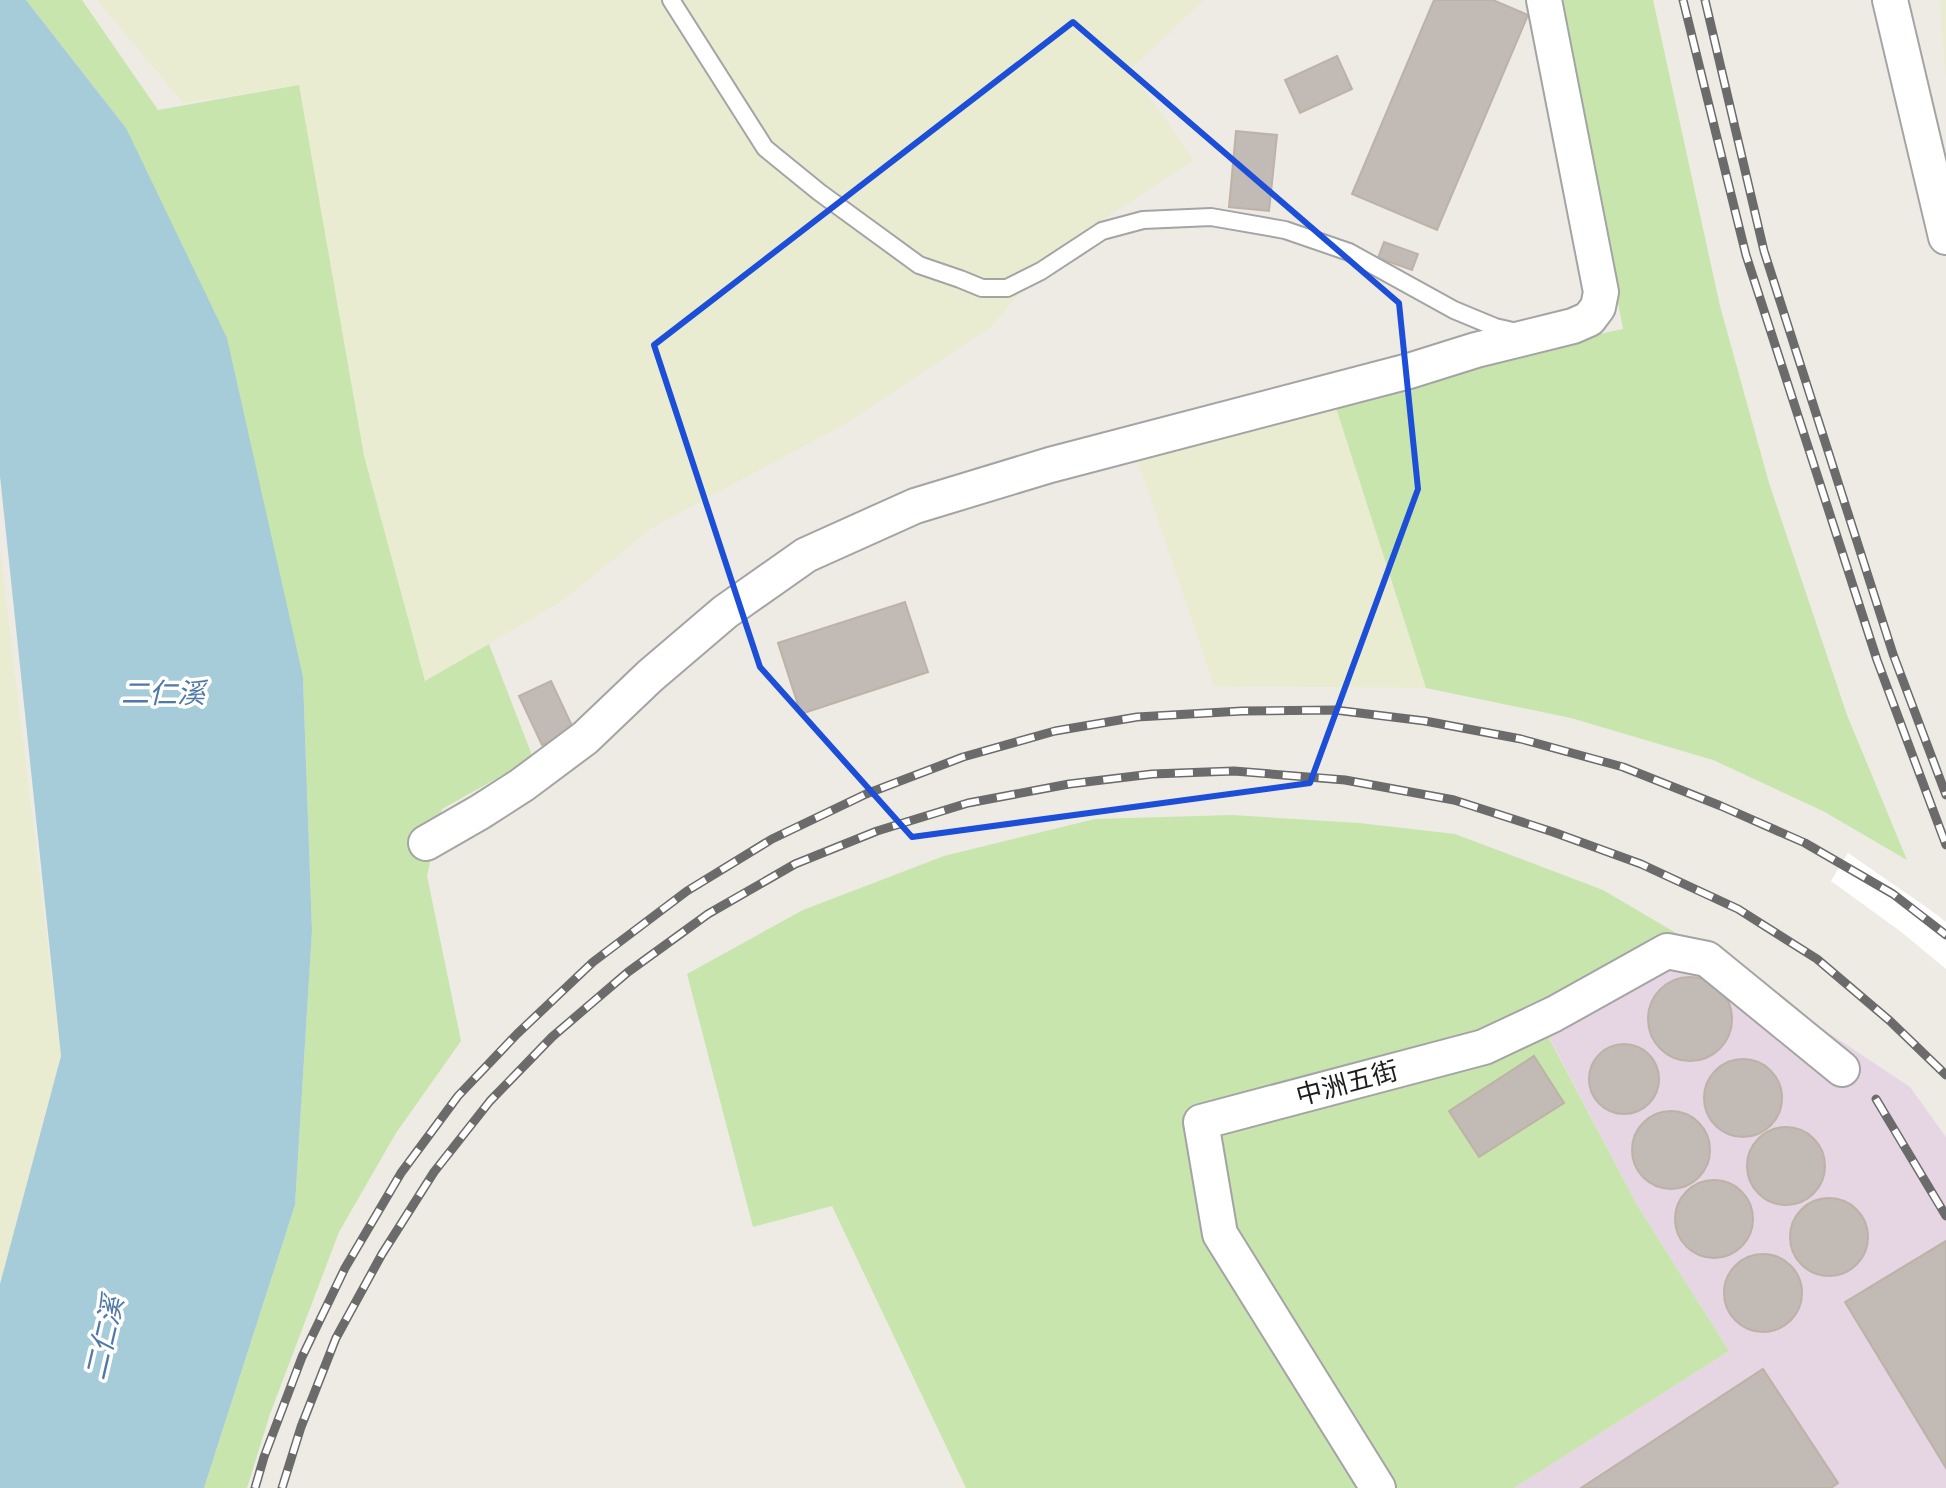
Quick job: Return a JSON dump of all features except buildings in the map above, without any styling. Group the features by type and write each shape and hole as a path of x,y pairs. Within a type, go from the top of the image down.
{"street":[{"path":"426,843 522,785 585,738 650,676 725,612 806,555 915,506 1050,465 1344,389 1589,319 1598,307 1601,292 1544,0"},
{"path":"1890,0 1946,237"},
{"name":"中洲五街","path":"1378,1488 1220,1234 1201,1122 1484,1047 1554,1014 1667,951 1707,959 1842,1069"}],"lane":[{"path":"671,0 765,148 919,265 982,288 1007,288 1041,271 1102,231 1143,220 1211,217 1285,230 1349,252 1454,310 1495,327 1534,336"}],"highlighted area":[{"path":"1073,22 1399,303 1418,489 1310,783 912,837 760,667 654,345"}],"shaded area":[{"path":"1698,946 1910,1087 1946,1137 1946,1488 1514,1488 1729,1351 1637,1205 1549,1037"}],"green space":[{"path":"26,0 82,0 158,110 299,85 364,456 425,681 489,644 533,758 442,809 427,876 461,1041 396,1133 339,1232 270,1414 247,1488 204,1488 295,1205 312,931 303,677 126,128"},
{"path":"97,0 1204,0 1130,70 1194,160 1055,251 991,327 847,423 653,527 562,601 425,681 357,431 299,85 183,103"},
{"path":"1560,0 1653,0 1720,306 1769,483 1847,715 1907,860 1823,811 1713,760 1571,718 1426,688 1331,392 1623,329"},
{"path":"1940,0 1946,0 1946,77 1945,72"},
{"path":"1331,392 1426,688 1214,686 1132,444"},
{"path":"0,549 61,1056 0,1284"},
{"path":"1232,815 1359,823 1455,834 1603,890 1698,946 1549,1038 1637,1205 1729,1351 1514,1488 966,1488 832,1206 753,1227 687,974 803,910 944,856 1095,819"}],"water":[{"name":"二仁溪","path":"0,0 26,0 126,128 227,338 303,677 312,931 295,1205 204,1488 0,1488 0,1284 61,1056 0,476"}],"pier":[{"path":"1848,853 1946,922 1946,969 1831,881"}],"railway":[{"path":"1683,0 1746,255 1877,660 1946,845"},
{"path":"1705,0 1764,251 1893,654 1946,795"},
{"path":"255,1488 302,1357 345,1268 401,1173 458,1096 517,1034 593,962 687,891 772,839 866,794 963,757 1055,731 1137,717 1335,710 1425,721 1521,739 1623,767 1721,806 1805,843 1893,894 1946,935"},
{"path":"282,1488 301,1427 336,1338 382,1254 434,1172 490,1101 552,1037 628,972 708,914 795,864 877,831 968,803 1069,784 1152,774 1234,771 1345,780 1454,800 1641,864 1738,909 1817,959 1890,1021 1946,1075"},
{"path":"1876,1099 1946,1216"}]}
